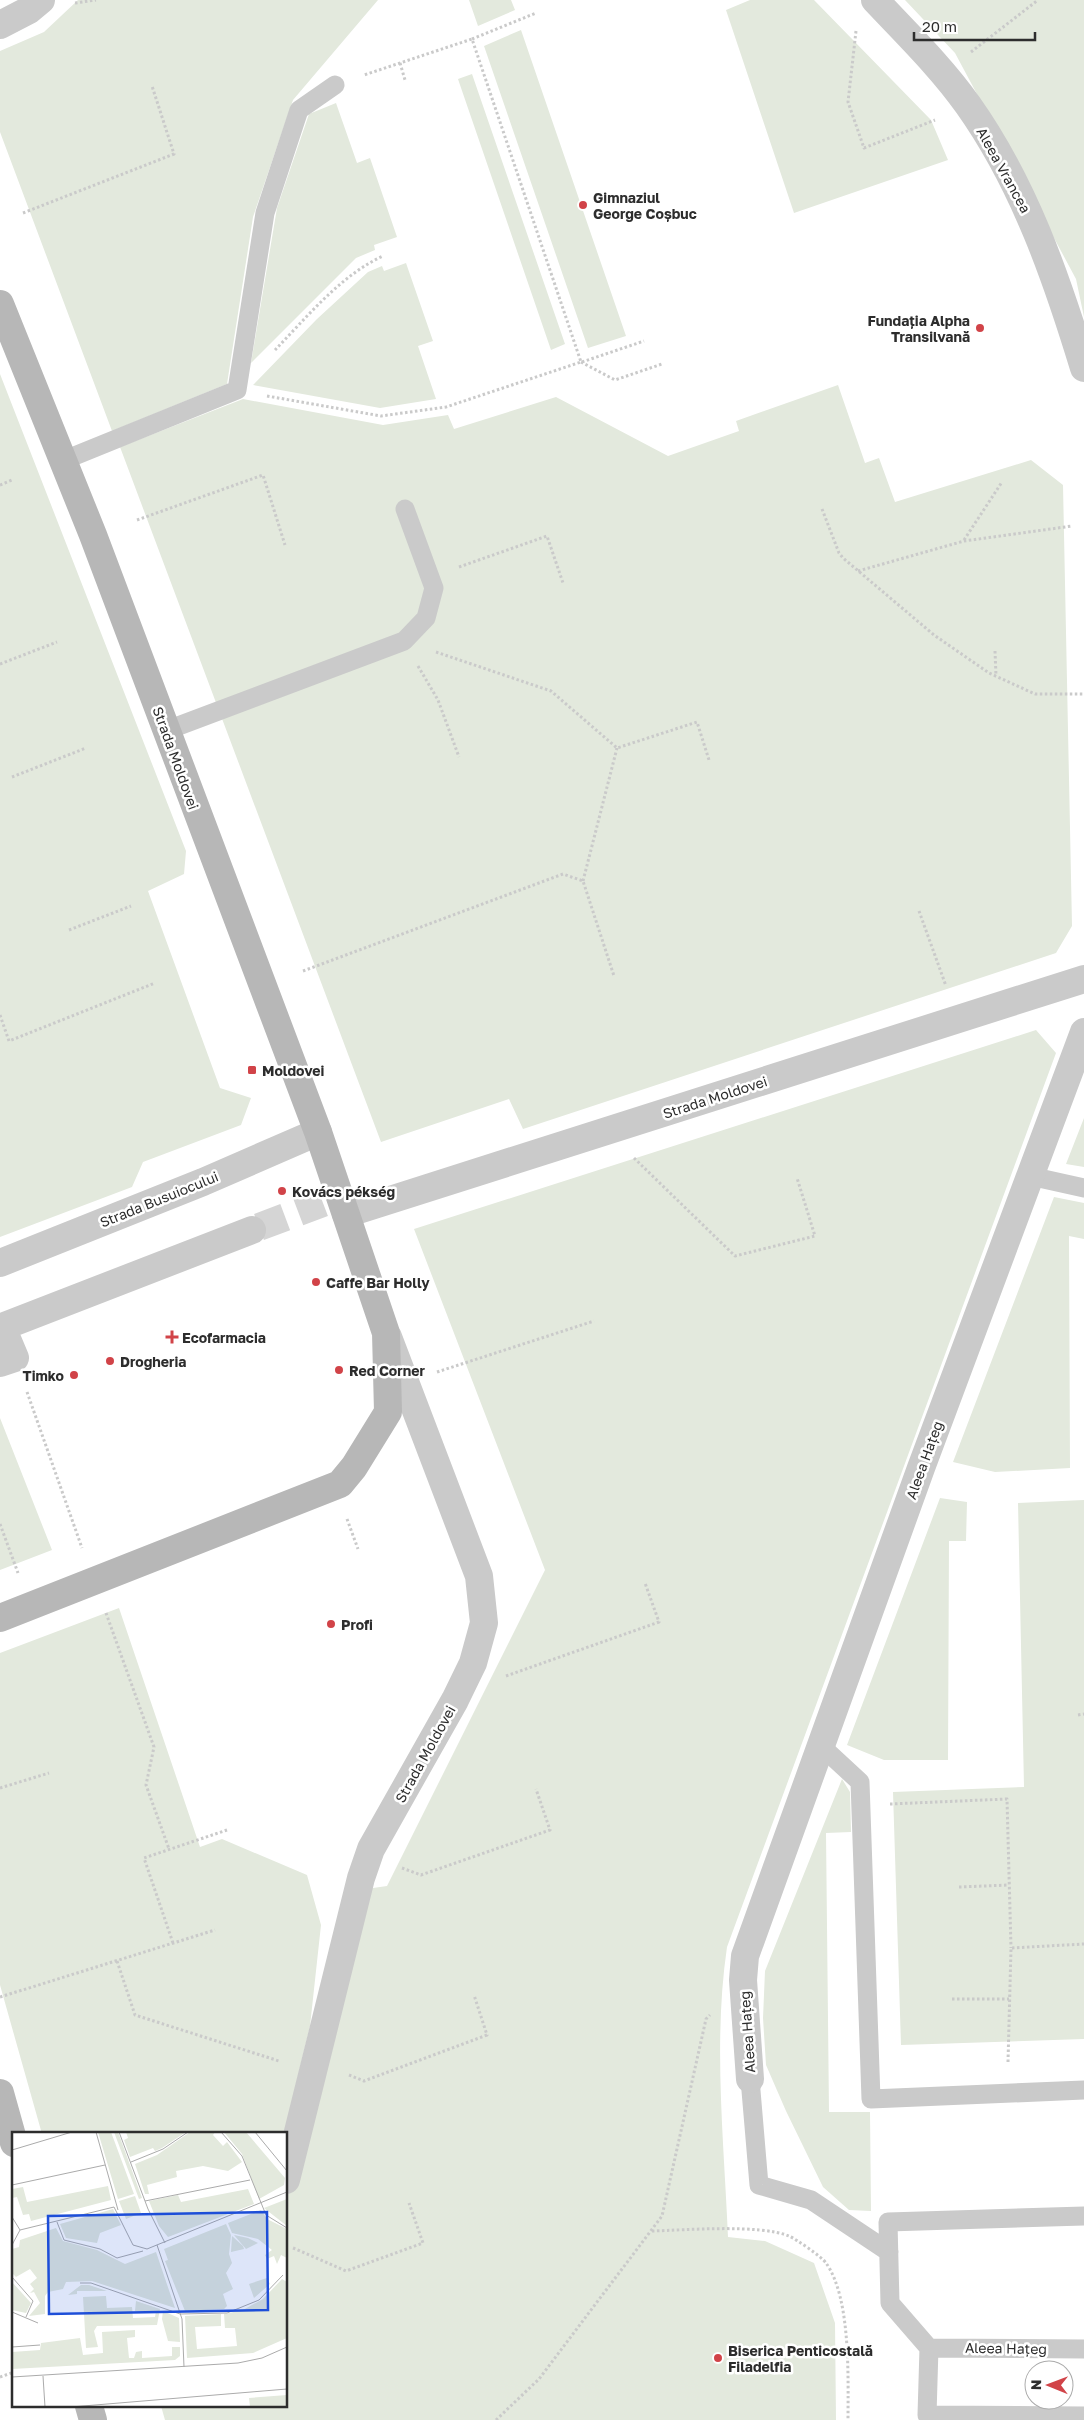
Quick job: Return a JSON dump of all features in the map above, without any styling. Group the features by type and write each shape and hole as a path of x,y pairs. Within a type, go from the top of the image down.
{"street":[{"path":"0,25 29,10 40,0"},
{"name":"Aleea Vrancea","path":"875,0 940,68 969,106 1006,169 1031,217 1060,289 1084,368"},
{"name":"Strada Moldovei","path":"0,304 93,536 318,1132 333,1206 386,1334 478,1576 484,1623 473,1664 455,1700 371,1849 361,1878 288,2172"},
{"name":"Strada Moldovei","path":"333,1206 1084,979"},
{"name":"Aleea Hațeg","path":"750,2079 743,1980 745,1956 820,1745 1084,1032"},
{"name":"Strada Busuiocului","path":"0,1263 203,1182 318,1132"},
{"path":"7,1360 2,1327 256,1228"},
{"name":"Strada Moldovei","path":"0,1618 340,1484 354,1467 388,1412 386,1334"},
{"path":"0,2092 12,2136"}],"lane":[{"path":"62,461 237,390 265,213 299,110 335,84"},
{"path":"165,730 404,641 426,618 434,588 405,509"},
{"path":"1030,1176 1084,1188"},
{"path":"820,1745 860,1782 871,2098 1084,2090"},
{"name":"Aleea Hațeg","path":"750,2079 759,2185 811,2200 889,2252"},
{"path":"1084,2216 888,2222 890,2303 929,2348 927,2415 1084,2416"},
{"name":"Aleea Hațeg","path":"929,2348 1084,2349"}],"path":[{"path":"971,52 1038,0"},
{"path":"335,84 472,39 536,12"},
{"path":"856,27 848,102 864,148 940,118"},
{"path":"472,39 582,362 615,380 662,364"},
{"path":"400,63 405,80"},
{"path":"23,213 174,154 152,86"},
{"path":"237,390 310,314 363,265 384,256"},
{"path":"237,390 381,416 446,407 490,390 644,341"},
{"path":"137,520 263,475 285,545"},
{"path":"0,485 12,480"},
{"path":"964,541 1002,482"},
{"path":"822,509 839,553 857,572 934,635 996,676 1035,694 1084,694"},
{"path":"857,572 964,541 1072,526"},
{"path":"430,578 547,536 563,583"},
{"path":"404,641 551,691 617,748"},
{"path":"404,641 438,700 459,757"},
{"path":"0,664 57,642"},
{"path":"995,651 996,676"},
{"path":"617,748 697,722 709,760"},
{"path":"12,777 86,748"},
{"path":"614,976 582,881 617,748"},
{"path":"304,972 563,874 582,881"},
{"path":"69,930 131,906"},
{"path":"919,911 947,988"},
{"path":"0,1015 9,1041 155,983"},
{"path":"628,1153 735,1256 815,1236 797,1178"},
{"path":"436,1372 594,1321"},
{"path":"7,1360 84,1554"},
{"path":"346,1517 358,1549"},
{"path":"0,1524 20,1577"},
{"path":"501,1678 659,1622 644,1583"},
{"path":"103,1607 154,1747 146,1785 169,1849"},
{"path":"1078,1714 1084,1714"},
{"path":"0,1788 49,1773"},
{"path":"398,1866 421,1875 550,1830 536,1789"},
{"path":"861,1805 1007,1798 1011,1948 1008,2093"},
{"path":"173,1943 144,1858 227,1830"},
{"path":"959,1887 1009,1885"},
{"path":"0,1997 214,1930"},
{"path":"1011,1948 1084,1944"},
{"path":"117,1960 135,2015 286,2063"},
{"path":"364,2081 487,2036 474,1995"},
{"path":"952,1999 1009,1999"},
{"path":"496,2420 540,2379 662,2216 706,2019 711,2013"},
{"path":"293,2248 346,2271 423,2243 409,2203"},
{"path":"651,2231 753,2230 789,2236 826,2262 841,2295 848,2369 848,2420"},
{"path":"0,2377 12,2373"}],"shaded area":[{"path":"78,0 378,0 293,100 253,217 227,384 112,431 0,132 0,51 44,32"},
{"path":"469,0 511,0 515,10 478,26"},
{"path":"750,0 814,0 931,120 948,160 794,213 726,10"},
{"path":"905,0 1084,0 1084,317 1076,279 955,53"},
{"path":"521,30 626,336 588,348 484,46"},
{"path":"472,74 565,344 551,350 458,79"},
{"path":"336,103 357,163 370,158 397,237 374,245 375,250 356,258 251,363 277,208 309,114"},
{"path":"406,263 433,341 418,346 436,399 380,408 253,385 317,319 368,272 382,266 384,271"},
{"path":"0,374 186,851 184,874 148,891 220,1088 251,1098 241,1125 143,1162 132,1187 0,1237"},
{"path":"838,385 865,463 879,458 895,502 1031,460 1063,485 1072,926 1056,953 523,1129 509,1099 381,1142 120,447 243,399 383,425 448,415 454,429 556,397 668,456 739,431 736,421"},
{"path":"1036,1030 1056,1053 727,1947 723,1983 720,2055 728,2237 765,2241 814,2263 835,2323 836,2420 165,2420 162,2408 288,2408 288,2195 352,1891 387,1886 545,1570 414,1229"},
{"path":"1084,1118 1084,1167 1066,1164"},
{"path":"1054,1197 1084,1203 1084,1239 1069,1236 1070,1468 995,1472 953,1462"},
{"path":"0,1418 52,1550 0,1570"},
{"path":"940,1498 967,1502 966,1541 949,1541 948,1760 884,1760 847,1745"},
{"path":"1084,1500 1084,2039 901,2045 893,1792 1024,1787 1018,1503"},
{"path":"119,1608 200,1847 222,1839 307,1875 321,1925 310,2026 284,2132 41,2132 0,1985 0,1653"},
{"path":"842,1779 850,1792 851,1832 826,1833 829,2112 870,2112 871,2211 849,2210 823,2187 766,2065 763,2018 765,1971"}],"tunnel":[{"path":"259,1227 323,1203"}],"place":[{"name":"Gimnaziul George Coșbuc","path":"583,205"},
{"name":"Fundația Alpha Transilvană","path":"980,328"},
{"name":"Moldovei","path":"252,1070"},
{"name":"Kovács pékség","path":"282,1191"},
{"name":"Caffe Bar Holly","path":"316,1282"},
{"name":"Ecofarmacia","path":"172,1337"},
{"name":"Drogheria","path":"110,1361"},
{"name":"Red Corner","path":"339,1370"},
{"name":"Timko","path":"74,1375"},
{"name":"Profi","path":"331,1624"},
{"name":"Biserica Penticostală Filadelfia","path":"718,2358"}]}
